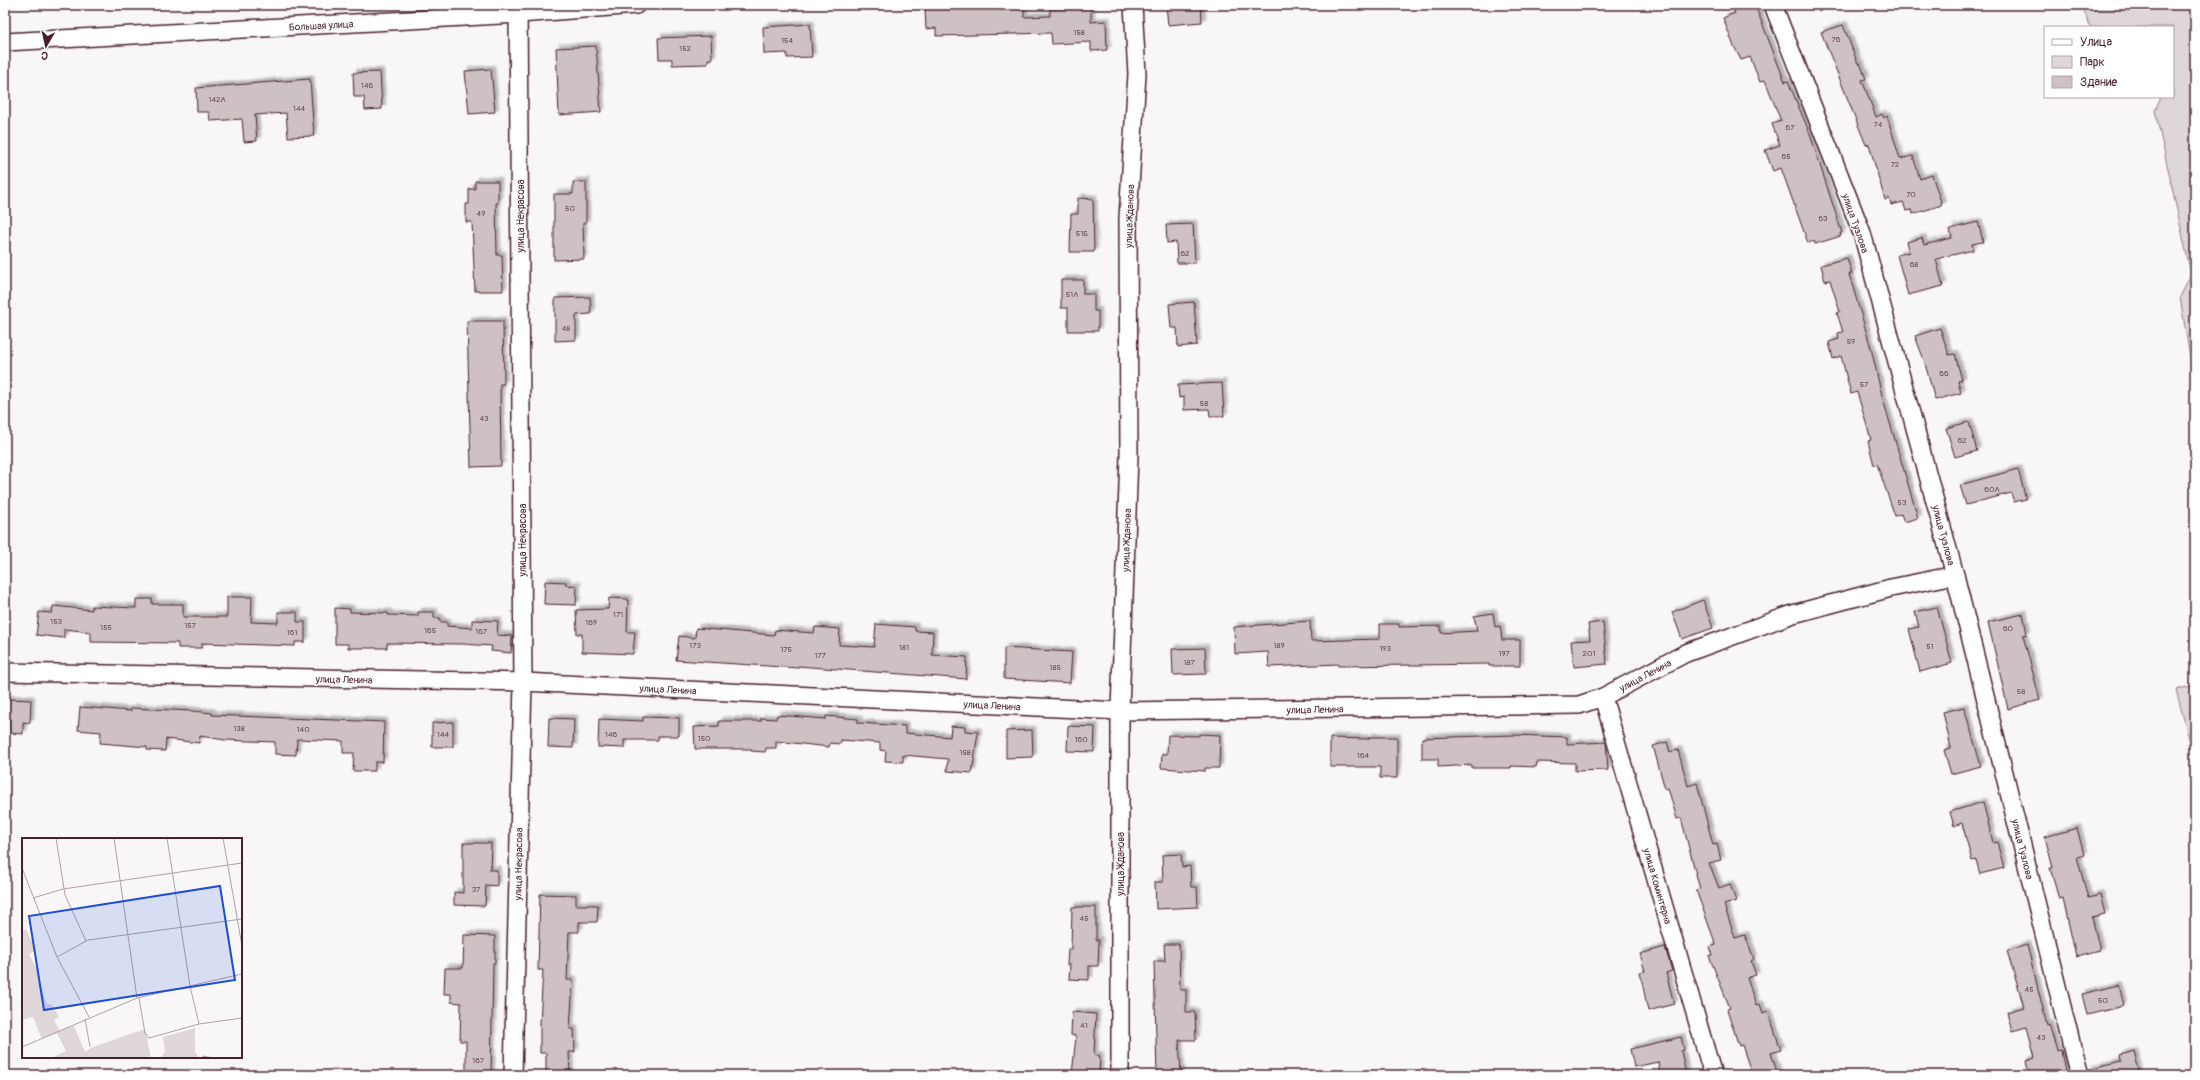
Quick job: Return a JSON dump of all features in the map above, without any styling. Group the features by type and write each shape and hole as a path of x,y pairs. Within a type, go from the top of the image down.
{"street":[{"name":"Большая улица","path":"5,42 519,9 636,5"},
{"name":"улица Жданова","path":"1120,1075 1120,711 1129,456 1128,218 1137,74 1133,5"},
{"name":"улица Тузлова","path":"1773,5 1862,233 1955,575 2079,1075"},
{"name":"улица Некрасова","path":"513,1075 523,682 519,9"},
{"name":"улица Ленина","path":"5,672 523,682 1120,711 1579,705 1603,697 1686,653 1793,614 1891,588 1955,575"},
{"name":"улица Коминтерна","path":"1603,697 1713,1075"}],"green space":[{"path":"2082,5 2195,5 2195,388 2180,297 2191,274 2155,110 2161,98 2174,98 2174,26 2090,26"},
{"path":"2195,685 2195,761 2176,690"}],"building":[{"path":"1024,5 1024,17 1050,16 1050,9 1091,7 1091,22 1106,21 1107,50 1091,51 1091,42 1052,44 1051,33 936,36 936,28 926,29 925,8"},
{"path":"1166,5 1201,5 1202,22 1168,25"},
{"path":"1732,5 1755,5 1785,82 1788,81 1810,134 1842,233 1840,233 1841,236 1815,244 1814,241 1808,243 1781,168 1773,171 1765,150 1780,145 1772,124 1781,121 1765,80 1760,82 1750,57 1741,60 1733,44 1723,18 1735,13"},
{"path":"810,24 812,57 787,58 787,53 764,54 763,27"},
{"path":"1843,25 1858,64 1860,63 1866,79 1862,80 1876,117 1882,114 1884,118 1887,116 1900,159 1913,156 1920,179 1932,175 1942,205 1913,214 1912,210 1906,211 1903,202 1891,205 1889,198 1885,200 1869,144 1866,145 1821,32"},
{"path":"711,36 712,59 708,59 708,64 672,65 672,59 659,59 658,38"},
{"path":"596,46 601,112 559,115 556,48"},
{"path":"491,69 495,112 469,114 465,71"},
{"path":"380,72 382,109 365,110 364,97 354,97 353,73"},
{"path":"310,79 314,136 288,137 286,113 255,115 257,141 244,142 242,119 210,121 209,112 197,112 196,88"},
{"path":"475,181 498,181 498,203 496,203 497,255 502,255 503,291 475,291 472,222 466,222 466,204 469,204 469,189 475,189"},
{"path":"573,182 586,182 586,223 583,223 584,259 554,260 554,194 573,194"},
{"path":"1078,198 1093,199 1094,252 1070,252 1071,214 1078,214"},
{"path":"1978,222 1983,242 1972,244 1973,250 1936,259 1943,286 1908,295 1897,255 1909,252 1906,242 1922,238 1924,245 1952,238 1950,229"},
{"path":"1193,224 1195,263 1177,263 1176,242 1167,243 1166,225"},
{"path":"1847,258 1852,274 1849,274 1871,348 1882,396 1918,518 1904,522 1901,514 1895,516 1877,464 1874,465 1868,441 1871,440 1857,392 1851,394 1841,356 1833,359 1829,342 1839,339 1838,333 1843,332 1837,313 1840,312 1830,280 1825,281 1821,265"},
{"path":"1061,280 1083,280 1083,294 1094,294 1094,311 1098,311 1098,331 1068,331 1068,308 1061,308"},
{"path":"590,297 591,314 576,315 576,340 555,341 555,298"},
{"path":"1194,302 1197,345 1178,347 1177,328 1171,328 1169,304"},
{"path":"467,321 503,321 504,384 500,384 501,466 471,467"},
{"path":"1940,328 1949,355 1955,354 1962,380 1958,381 1961,393 1935,400 1924,360 1915,336"},
{"path":"1222,383 1224,416 1210,416 1209,409 1184,410 1184,397 1179,398 1178,385"},
{"path":"1969,422 1977,451 1955,457 1946,428"},
{"path":"2018,469 2026,499 2014,502 2011,493 1966,505 1960,485"},
{"path":"545,581 566,582 566,585 577,586 576,605 544,604"},
{"path":"227,597 252,597 251,622 278,623 278,612 297,612 297,622 305,622 305,642 295,642 295,646 202,643 202,648 178,648 178,643 91,642 91,632 64,629 64,638 36,635 39,612 52,613 53,606 92,610 92,606 136,608 136,599 152,599 152,604 183,604 183,617 227,617"},
{"path":"609,598 628,599 627,632 635,632 633,654 582,652 582,634 577,634 576,610 608,609"},
{"path":"1703,600 1713,628 1682,639 1672,612"},
{"path":"1937,607 1952,663 1920,672 1909,629 1919,627 1915,612"},
{"path":"335,608 350,609 350,612 388,613 388,615 418,616 418,612 434,612 434,618 440,618 440,622 447,622 447,626 472,628 472,620 498,621 497,635 512,636 511,653 491,651 492,646 463,644 387,643 387,648 348,648 348,644 335,644"},
{"path":"1493,613 1495,627 1500,626 1502,640 1520,640 1520,666 1489,666 1489,664 1338,666 1338,664 1269,667 1268,652 1235,654 1234,627 1310,621 1311,641 1380,639 1380,624 1399,624 1399,627 1441,626 1441,633 1477,631 1474,616"},
{"path":"2023,614 2027,634 2023,635 2040,700 2008,709 1988,622"},
{"path":"1603,622 1607,664 1574,667 1571,641 1590,640 1588,624"},
{"path":"876,624 915,627 915,631 933,632 932,655 967,657 966,679 798,666 798,668 676,660 679,636 695,638 696,628 774,635 775,630 814,633 815,627 840,629 839,645 874,647"},
{"path":"1004,648 1072,652 1070,683 1004,679"},
{"path":"1205,648 1206,674 1173,675 1172,649"},
{"path":"7,699 31,700 30,723 23,722 23,734 9,733 9,716 6,716"},
{"path":"80,707 131,711 131,708 193,711 212,713 212,715 384,722 383,762 375,762 375,771 353,771 354,753 343,753 343,741 297,739 296,755 275,754 275,742 225,740 200,736 199,743 166,739 165,751 147,750 147,747 100,743 101,732 78,730"},
{"path":"1964,707 1981,766 1951,774 1944,750 1951,748 1943,712"},
{"path":"777,715 826,719 826,716 858,719 858,723 905,726 905,733 950,737 951,726 965,727 965,731 978,732 972,773 947,771 948,759 903,755 903,762 885,761 886,751 880,750 880,743 841,740 840,744 830,743 829,747 776,741 776,748 766,748 765,752 751,751 751,749 695,749 694,727 719,726 719,721 761,721 761,718 776,719"},
{"path":"643,717 679,718 679,736 658,736 658,740 624,740 624,748 598,747 599,719 643,721"},
{"path":"549,718 574,719 573,748 548,747"},
{"path":"453,722 453,747 432,747 432,723"},
{"path":"1068,726 1095,727 1094,752 1067,751"},
{"path":"1032,730 1033,757 1006,758 1006,731"},
{"path":"1199,734 1220,735 1219,768 1205,768 1205,771 1161,768 1162,754 1167,754 1168,735 1199,736"},
{"path":"1514,735 1567,737 1567,744 1606,742 1608,770 1575,771 1575,763 1537,762 1536,767 1511,766 1511,768 1472,768 1472,765 1438,767 1438,759 1422,759 1422,738"},
{"path":"1369,737 1397,737 1397,778 1380,778 1380,767 1330,767 1330,738 1369,739"},
{"path":"1667,742 1670,752 1678,750 1688,786 1697,783 1713,845 1717,844 1721,860 1709,863 1719,888 1730,884 1736,901 1724,905 1735,938 1745,935 1754,959 1751,961 1756,975 1747,978 1756,1006 1760,1004 1763,1013 1768,1011 1781,1050 1771,1053 1778,1075 1752,1075 1742,1045 1739,1046 1727,1009 1730,1008 1709,956 1713,955 1710,947 1716,945 1696,890 1700,889 1681,818 1677,819 1668,788 1665,789 1653,746"},
{"path":"1983,802 1993,843 1997,842 2004,868 1980,874 1976,860 1972,861 1962,823 1954,826 1950,812"},
{"path":"2077,828 2084,855 2077,857 2088,898 2100,895 2105,914 2092,917 2100,951 2076,957 2063,898 2059,899 2050,868 2053,868 2045,837"},
{"path":"463,843 491,843 490,870 497,870 497,886 486,885 485,906 454,905 454,892 463,893"},
{"path":"1181,854 1182,867 1190,866 1191,887 1197,887 1198,907 1156,909 1155,882 1163,882 1162,855"},
{"path":"540,894 576,895 576,905 598,905 597,922 579,922 579,932 569,932 567,980 573,980 570,1029 574,1029 575,1052 569,1052 570,1075 546,1075 546,1053 540,1053 543,970 538,970"},
{"path":"1072,907 1096,907 1096,940 1099,940 1098,966 1089,966 1089,980 1069,979 1070,965 1067,965 1068,949 1071,949"},
{"path":"464,935 495,936 495,963 493,963 491,1075 466,1075 466,1041 460,1041 461,1003 451,1002 451,994 444,994 445,968 463,968"},
{"path":"1164,944 1179,944 1180,990 1186,990 1186,1012 1195,1012 1196,1040 1179,1040 1181,1075 1157,1075 1154,961 1165,961"},
{"path":"2027,945 2047,1025 2049,1024 2057,1051 2061,1050 2066,1075 2029,1075 2026,1060 2035,1057 2027,1027 2012,1031 2007,1012 2024,1007 2007,951"},
{"path":"1665,947 1672,971 1666,973 1674,1004 1648,1011 1640,972 1645,971 1640,954"},
{"path":"2119,985 2124,1006 2087,1015 2082,994"},
{"path":"1072,1012 1096,1014 1094,1055 1100,1056 1099,1075 1072,1075 1076,1036 1071,1035"},
{"path":"1681,1037 1684,1050 1681,1051 1686,1075 1660,1075 1658,1062 1634,1067 1630,1049"},
{"path":"2134,1051 2140,1075 2089,1075 2088,1069 2122,1061 2121,1055"}]}
